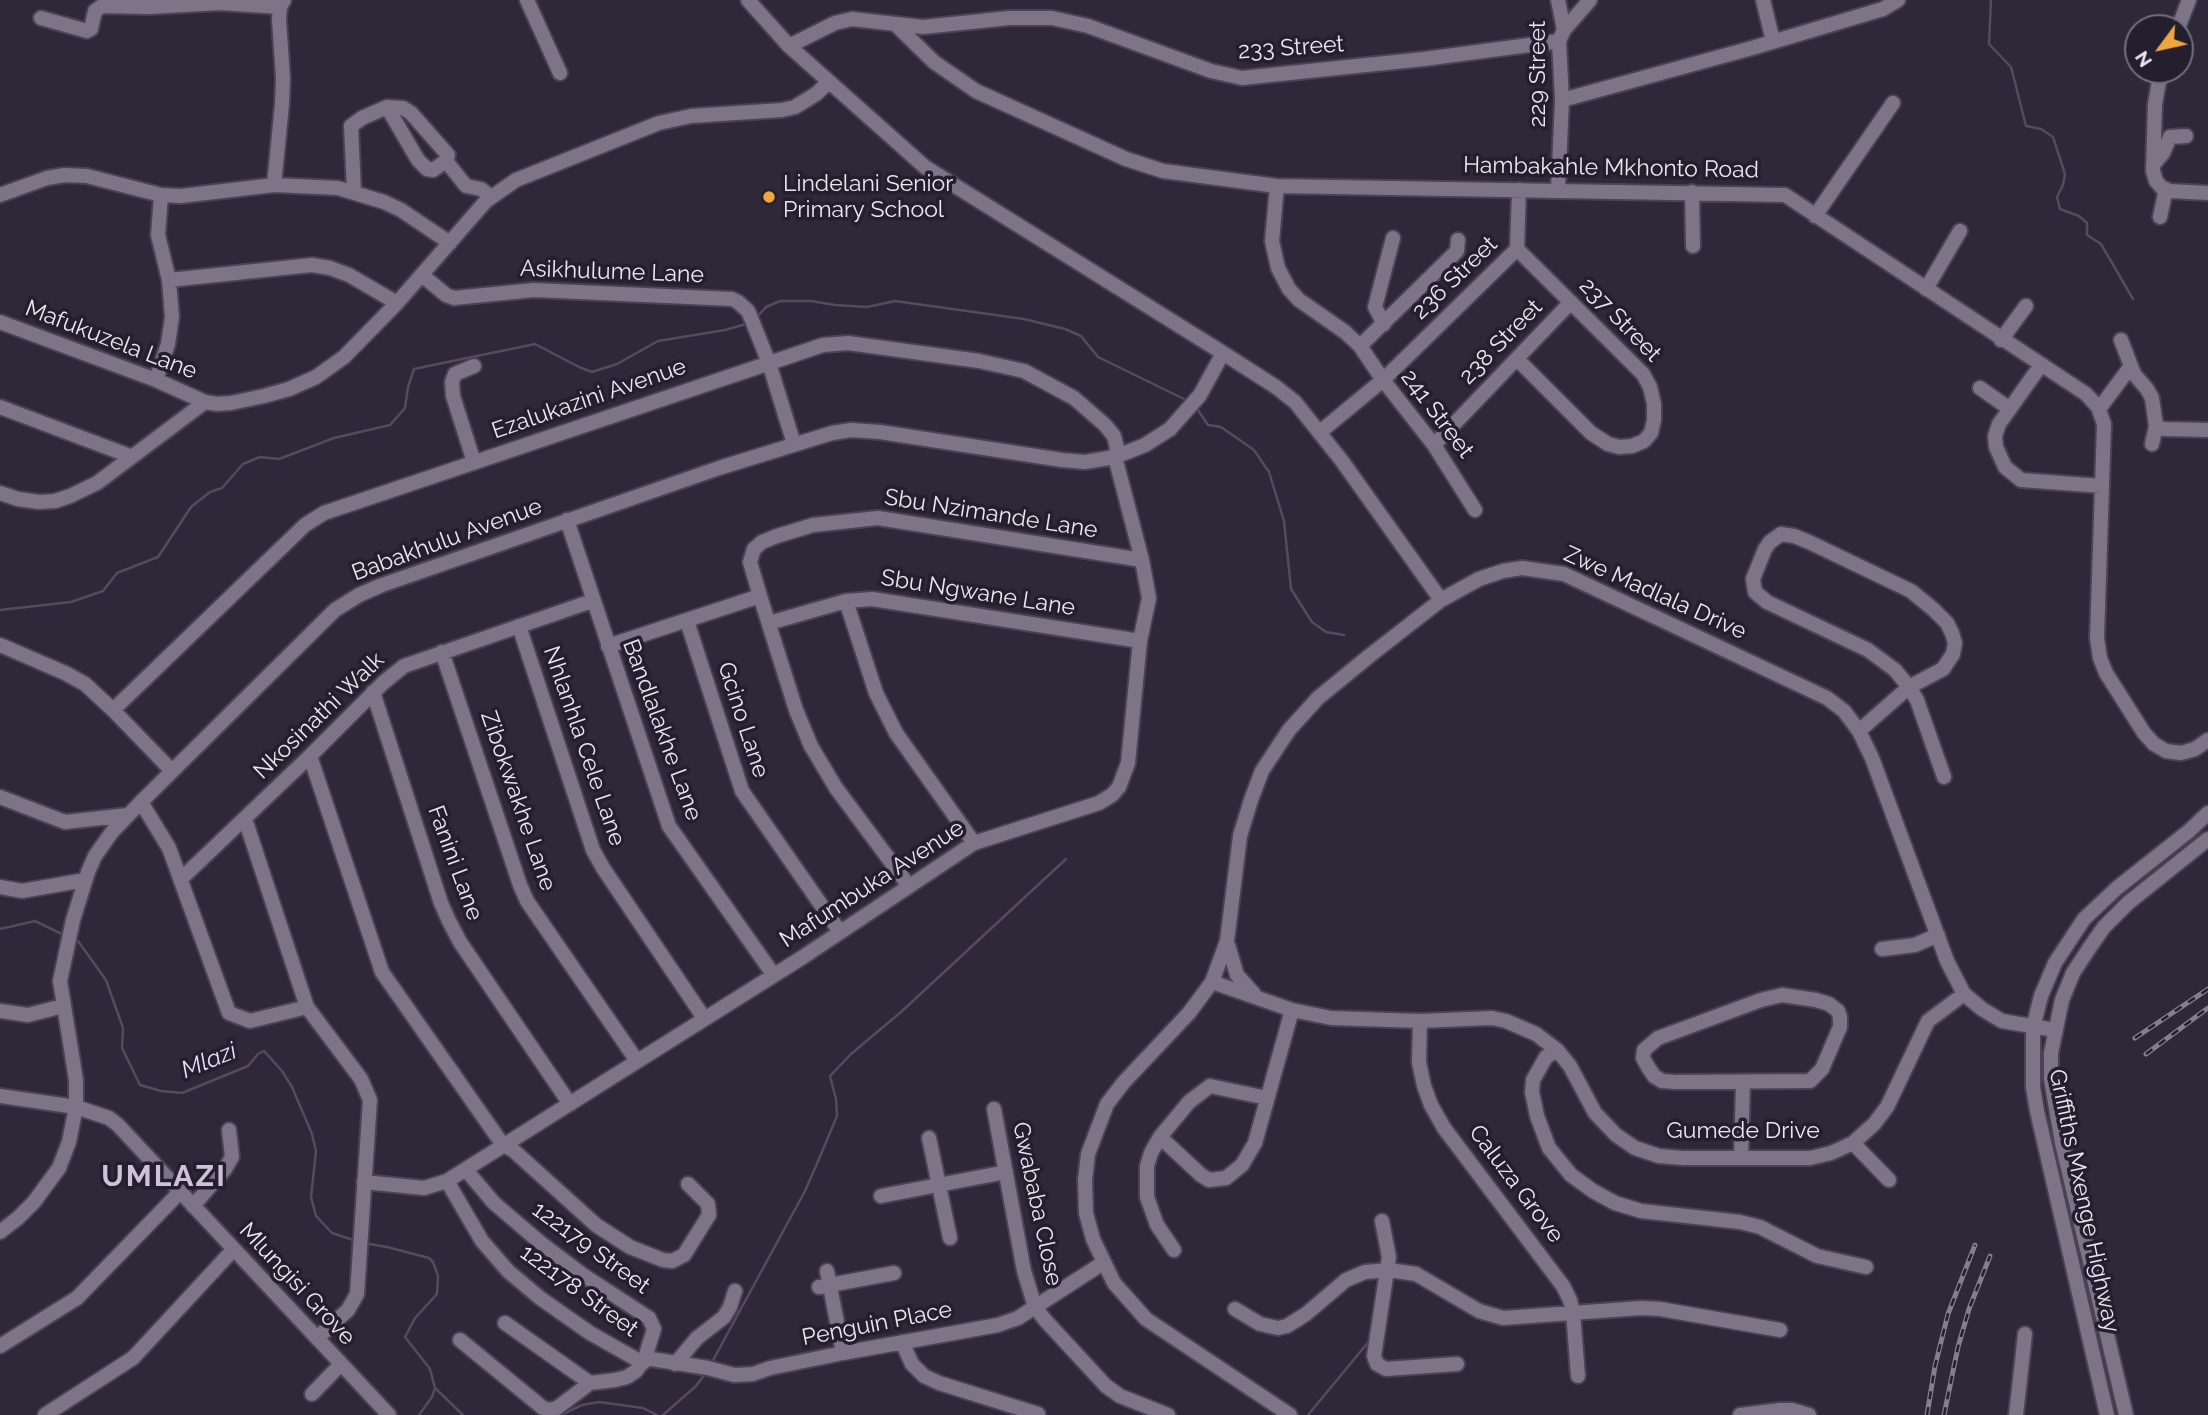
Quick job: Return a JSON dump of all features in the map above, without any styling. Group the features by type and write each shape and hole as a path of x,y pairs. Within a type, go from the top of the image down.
{"street":[{"path":"527,0 560,73"},
{"path":"748,0 789,46 925,167 1223,353 1295,402 1320,432 1441,600"},
{"name":"229 Street","path":"1558,0 1562,35 1559,190"},
{"path":"1562,35 1590,0"},
{"path":"1763,0 1773,41"},
{"path":"1562,100 1883,9 1898,0"},
{"path":"41,18 87,31 91,29 95,11 102,6 282,3 283,78 274,185"},
{"name":"233 Street","path":"789,46 835,23 852,19 923,27 1009,18 1052,18 1088,26 1211,71 1242,78 1424,60 1562,35"},
{"name":"Hambakahle Mkhonto Road","path":"896,25 934,62 976,91 1126,159 1163,171 1277,186 1692,191 1785,195 2086,394 2099,409"},
{"path":"0,493 18,499 55,501 84,491 205,402 231,403 289,390 304,383 344,357 423,276 491,197 516,180 640,129 691,116 795,107 829,82"},
{"path":"2159,84 2155,104 2153,165 2156,181 2166,189 2208,192"},
{"path":"1815,216 1893,103"},
{"path":"354,191 351,126 387,107 403,108 411,113 448,155 446,161 433,170 426,169 387,107"},
{"path":"2153,165 2163,153 2170,136 2186,136"},
{"path":"446,161 466,186 481,189 491,197"},
{"path":"0,195 47,178 75,175 160,195 181,196 274,185 318,186 354,191 401,210 450,243"},
{"name":"241 Street","path":"1277,186 1272,241 1278,268 1289,289 1299,300 1345,332 1360,346 1434,445 1475,510"},
{"path":"2160,217 2166,189"},
{"name":"236 Street","path":"1320,432 1383,380 1517,249 1519,190"},
{"path":"1692,191 1693,246"},
{"path":"156,380 171,324 169,280 158,235 160,195"},
{"path":"1926,289 1960,231"},
{"path":"1384,324 1375,307 1393,238"},
{"path":"1360,346 1457,251 1458,240"},
{"name":"237 Street","path":"1517,249 1643,374 1652,395 1654,420 1651,433 1644,441 1632,446 1608,444 1591,433 1517,359"},
{"path":"169,280 312,265 349,275 397,303"},
{"name":"Asikhulume Lane","path":"423,276 446,295 454,298 534,290 732,299 748,311 769,363 794,444"},
{"name":"238 Street","path":"1434,445 1572,302"},
{"path":"2001,340 2026,306"},
{"name":"Mafukuzela Lane","path":"0,322 156,380 205,402"},
{"path":"2121,340 2131,366 2152,398 2157,426 2152,444"},
{"name":"Ezalukazini Avenue","path":"113,710 314,519 324,513 835,343 1005,366 1024,371 1074,398 1092,412 1114,436 1117,448 1115,457"},
{"name":"Babakhulu Avenue","path":"0,1231 34,1202 59,1168 69,1142 76,1107 73,1058 60,981 72,926 95,856 128,815 323,621 347,602 382,585 567,520 832,433 864,430 1062,460 1085,461 1115,457 1145,445 1170,429 1200,395 1223,353"},
{"path":"2042,365 1999,424 1995,436 1996,447 2005,467 2014,477 2031,482 2102,486"},
{"path":"474,366 455,374 452,382 453,396 474,462"},
{"path":"2131,366 2099,409 2104,424 2097,638 2103,666 2144,733 2154,744 2166,751 2181,753 2195,750 2208,740"},
{"path":"1980,388 2010,409"},
{"path":"0,407 130,456"},
{"path":"2157,426 2164,429 2208,430"},
{"name":"Mafumbuka Avenue","path":"364,1182 425,1188 447,1181 840,932 974,843 1099,803 1119,787 1128,764 1140,641 1149,598 1142,560 1115,457"},
{"name":"Sbu Nzimande Lane","path":"760,596 750,562 754,549 776,536 814,525 878,519 1142,560"},
{"name":"Bandlalakhe Lane","path":"567,520 669,826 773,974"},
{"path":"1859,731 1909,687 1936,674 1948,662 1955,643 1947,623 1911,591 1810,542 1781,534 1770,542 1753,579 1752,586 1759,597 1878,656 1895,670 1909,687 1917,700 1944,777"},
{"name":"Zwe Madlala Drive","path":"1290,1415 1146,1318 1114,1283 1093,1239 1086,1213 1085,1180 1088,1154 1107,1104 1189,1013 1212,982 1227,941 1240,836 1262,771 1289,730 1318,698 1441,600 1479,579 1522,568 1564,574 1827,698 1844,711 1859,731 1883,784 1951,972 1964,994 2002,1021 2055,1030"},
{"path":"608,646 760,596 796,710 821,766 909,886"},
{"name":"Sbu Ngwane Lane","path":"769,623 846,601 872,599 1140,641"},
{"name":"Nkosinathi Walk","path":"182,878 310,757 373,692 404,666 592,601"},
{"path":"846,601 876,693 896,733 974,843"},
{"name":"Gcino Lane","path":"687,621 742,791 840,932"},
{"name":"Nhlanhla Cele Lane","path":"519,626 593,849 704,1018"},
{"path":"0,645 75,678 113,710 172,771"},
{"name":"Zibokwakhe Lane","path":"442,652 520,886 535,914 637,1061"},
{"name":"Fanini Lane","path":"373,692 449,921 460,942 570,1104"},
{"path":"310,757 382,972 503,1145 513,1150 596,1225 629,1247 663,1260 672,1261 684,1255 709,1215 708,1204 688,1184"},
{"path":"0,797 65,822 128,815"},
{"path":"141,802 164,838 182,878 229,1013 244,1021 250,1021 307,1007"},
{"name":"Griffiths Mxenge Highway","path":"2107,1415 2037,1111 2032,1076 2033,1028 2040,996 2054,963 2084,919 2117,888 2208,813"},
{"path":"245,819 307,1007 361,1079 370,1100 357,1294 348,1310 317,1338"},
{"name":"Griffiths Mxenge Highway","path":"2126,1415 2055,1105 2051,1053 2062,1000 2073,974 2104,927 2128,903 2208,839"},
{"path":"0,887 22,891 85,880"},
{"path":"1882,949 1915,945 1938,935"},
{"path":"1227,941 1237,975 1258,997"},
{"name":"Gumede Drive","path":"1212,982 1292,1010 1331,1018 1420,1021 1492,1018 1536,1034 1557,1050 1570,1066 1595,1113 1616,1135 1635,1148 1658,1156 1741,1158 1810,1158 1831,1153 1853,1143 1874,1124 1887,1107 1928,1021 1964,994"},
{"path":"1782,995 1816,1000 1829,1004 1838,1011 1840,1027 1822,1069 1810,1081 1743,1082 1662,1081 1654,1076 1648,1067 1643,1058 1644,1050 1658,1038 1761,1000 1782,995"},
{"path":"0,1011 28,1015 63,1006"},
{"path":"1160,1137 1209,1180 1226,1178 1242,1165 1250,1154 1292,1010"},
{"name":"Caluza Grove","path":"1420,1021 1419,1062 1431,1105 1444,1128 1557,1275 1570,1300 1573,1313 1578,1376"},
{"path":"1557,1050 1546,1057 1533,1080 1531,1092 1537,1116 1549,1148 1571,1175 1593,1191 1615,1203 1641,1211 1740,1222 1760,1227 1817,1256 1866,1267"},
{"path":"1741,1158 1743,1082"},
{"path":"1174,1250 1157,1226 1146,1197 1147,1166 1160,1137 1189,1102 1210,1086 1267,1098"},
{"name":"Mlungisi Grove","path":"0,1096 76,1107 109,1118 118,1125 389,1415"},
{"name":"Gwababa Close","path":"994,1110 1024,1271 1035,1307"},
{"path":"193,1206 232,1157 229,1130"},
{"path":"929,1138 950,1238"},
{"path":"1853,1143 1889,1180"},
{"name":"122179 Street","path":"466,1170 494,1203 542,1244 583,1275 649,1318 654,1329 644,1361"},
{"path":"881,1196 1006,1172"},
{"name":"122178 Street","path":"447,1181 482,1241 508,1271 540,1298 590,1333 644,1361"},
{"path":"0,1346 77,1298 180,1192"},
{"path":"1382,1222 1388,1248 1389,1270 1374,1356 1377,1364 1386,1369 1457,1364"},
{"path":"45,1415 133,1357 233,1250"},
{"name":"Penguin Place","path":"644,1361 708,1368 734,1375 753,1374 843,1353 1009,1322 1103,1263"},
{"path":"1236,1308 1260,1324 1278,1328 1287,1326 1306,1314 1346,1280 1366,1272 1389,1270 1416,1274 1491,1316 1512,1318 1625,1307 1660,1309 1780,1330"},
{"path":"843,1353 826,1281 894,1273"},
{"path":"675,1364 697,1338 724,1317 735,1292"},
{"path":"1035,1307 1106,1386 1120,1396 1168,1415"},
{"path":"505,1323 590,1383"},
{"path":"2016,1415 2025,1334"},
{"path":"460,1340 543,1408 550,1410 557,1408 590,1383 627,1377 644,1361"},
{"path":"902,1342 912,1364 924,1376 1038,1414"},
{"path":"312,1394 341,1364"},
{"path":"2122,1398 2137,1415"},
{"path":"1740,1415 1780,1410 1809,1415"}],"waterway":[{"path":"1991,0 1989,44 2011,67 2026,126 2041,129 2053,137 2065,174 2057,197 2060,209 2079,216 2087,223 2087,235 2101,244 2133,299"},
{"path":"758,316 766,307 780,301 811,301 867,307 895,301 1024,319 1065,329 1081,336 1098,357 1184,399"},
{"path":"0,610 71,602 103,591 117,573 158,557 191,507 210,492 222,488 243,464 260,457 279,459 334,438 390,425 405,408 414,369 535,344 592,372 617,364 658,341 746,324"},
{"path":"1198,410 1208,425 1221,427 1254,450 1269,472 1284,521 1291,589 1312,622 1326,632 1344,635"},
{"path":"711,1364 805,1191 837,1116 830,1076 1066,859"},
{"name":"Mlazi","path":"0,929 35,921 64,935"},
{"name":"Mlazi","path":"74,939 106,980 123,1028 122,1048 140,1085 182,1093 248,1066 264,1051 292,1087 312,1134 316,1151 311,1197 316,1216 332,1233 353,1240"},
{"path":"364,1243 429,1258 433,1262 438,1276 437,1294 415,1318 405,1337 430,1369 435,1388 463,1415"},
{"path":"1308,1415 1370,1340"},
{"path":"663,1415 696,1386 706,1373"},
{"path":"419,1415 435,1388"},
{"path":"561,1415 582,1405 599,1402 643,1408 657,1415"}],"railway":[{"path":"2135,1038 2208,989"},
{"path":"2146,1054 2208,1008"},
{"path":"1927,1415 1935,1366 1948,1314 1975,1245"},
{"path":"1944,1415 1958,1347 1969,1309 1990,1256"}],"place":[{"name":"Lindelani Senior Primary School","path":"769,197"}],"district":[{"name":"UMLAZI","path":"164,1177"}]}
